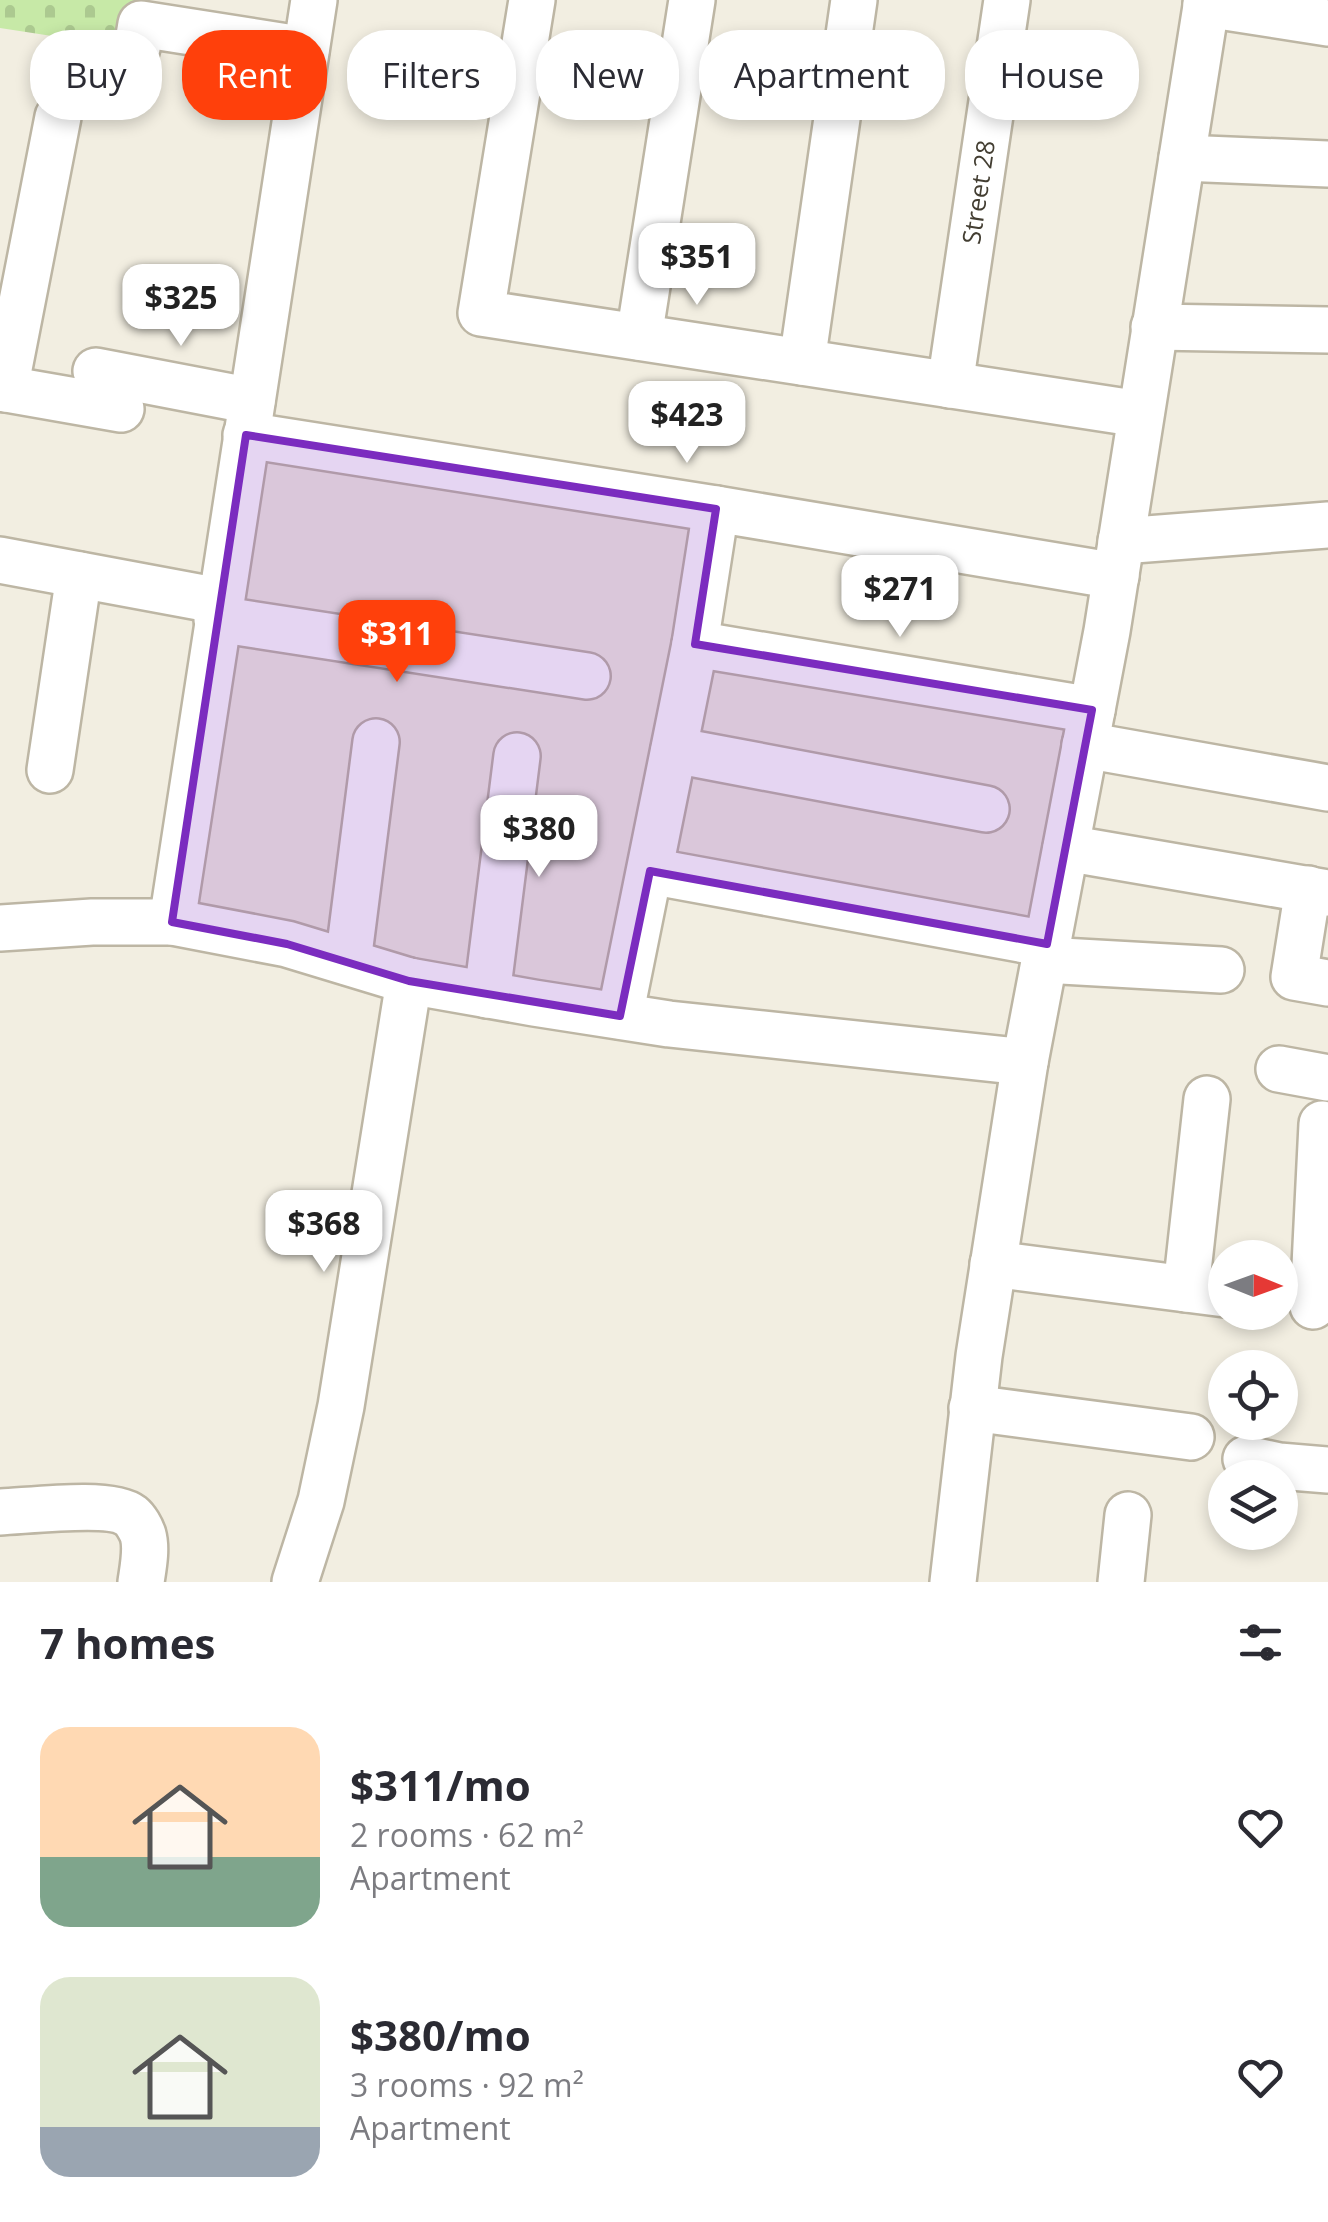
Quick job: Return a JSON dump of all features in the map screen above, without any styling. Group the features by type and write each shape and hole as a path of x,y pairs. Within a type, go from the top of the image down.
{"street":[{"path":"309,30 314,0"},
{"path":"532,0 481,313 1140,414"},
{"path":"640,337 692,0"},
{"path":"802,362 854,0"},
{"name":"Street 28","path":"950,386 1006,0"},
{"path":"953,1582 972,1408 1024,1062 1119,558 1207,2 1328,23"},
{"path":"139,30 140,24 182,31"},
{"path":"57,120 2,388 121,409"},
{"path":"172,922 295,120"},
{"path":"1182,158 1328,164"},
{"path":"1154,328 1328,330"},
{"path":"96,372 249,418 716,509 1119,558 1328,525"},
{"path":"620,1016 696,644 716,509"},
{"path":"0,560 80,575 219,610 587,676"},
{"path":"50,770 80,575"},
{"path":"696,644 1089,728 1328,788"},
{"path":"348,962 376,742"},
{"path":"674,750 986,809"},
{"path":"487,995 517,756"},
{"path":"1066,848 1318,891 1294,977 1328,983"},
{"path":"650,871 1046,952 1221,970"},
{"path":"0,928 172,922 287,944 409,981 487,995 686,1026 1024,1062"},
{"path":"296,1582 321,1501 341,1406 409,981"},
{"path":"1279,1069 1328,1078"},
{"path":"993,1264 1206,1292 1207,1099"},
{"path":"1307,1305 1322,1124"},
{"path":"972,1408 1191,1436"},
{"path":"1298,1468 1328,1470"},
{"path":"0,1512 102,1507 129,1514 143,1534 141,1582"},
{"path":"1121,1582 1128,1515"}],"highlighted area":[{"path":"246,435 716,509 695,644 1092,710 1047,944 650,871 620,1016 409,981 287,944 172,922"}],"green space":[{"path":"0,0 138,0 133,30 30,33 0,28"}]}
